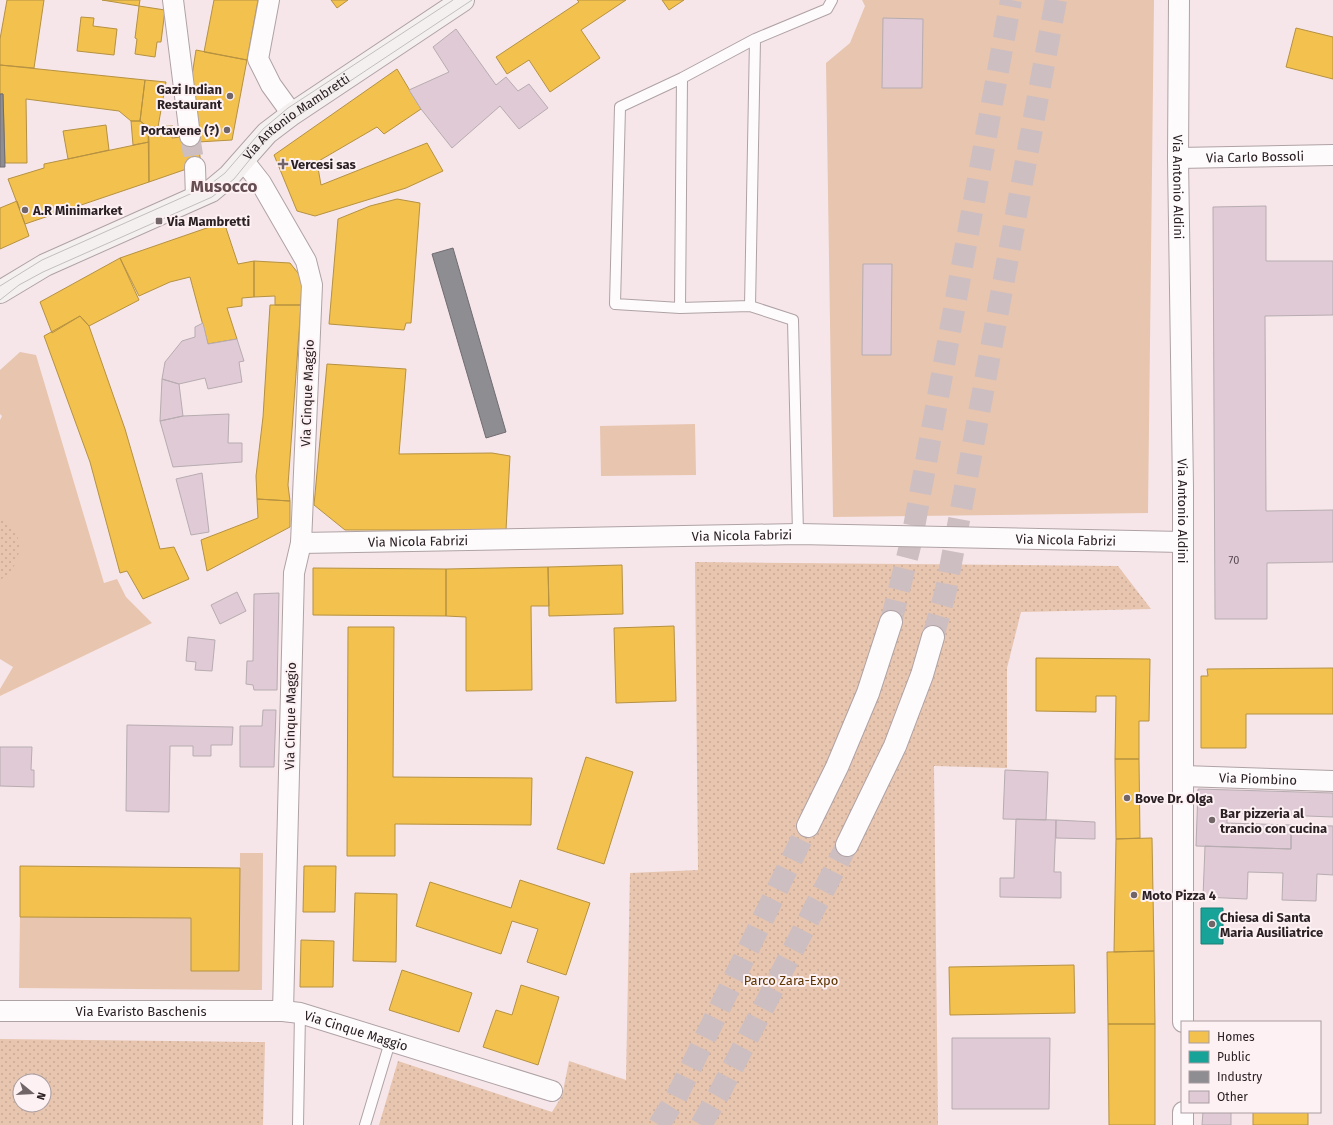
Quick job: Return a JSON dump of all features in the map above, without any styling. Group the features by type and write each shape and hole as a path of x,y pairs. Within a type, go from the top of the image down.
{"main road":[{"name":"Via Antonio Mambretti","path":"0,292 45,265 211,191 229,176 267,133 292,114 463,0"}],"street":[{"path":"173,0 190,136"},
{"path":"269,0 258,59 271,86 292,114"},
{"name":"Via Antonio Aldini","path":"1179,0 1178,158 1182,542 1183,1021"},
{"name":"Via Carlo Bossoli","path":"1178,158 1333,155"},
{"name":"Via Cinque Maggio","path":"243,160 261,183 306,261 312,286 301,543 294,573 291,1012 552,1091"},
{"path":"195,166 196,198"},
{"name":"Via Nicola Fabrizi","path":"301,543 798,534 1182,542"},
{"path":"808,826 837,766 868,693 891,622"},
{"path":"846,845 895,746 922,675 933,637"},
{"name":"Via Piombino","path":"1183,776 1333,781"},
{"name":"Via Evaristo Baschenis","path":"0,1011 291,1012"},
{"path":"1183,1113 1183,1125"}],"lane":[{"path":"798,534 793,320 750,306 680,308 615,304 620,106 682,78 755,39 827,10 832,0"},
{"path":"750,306 755,39"},
{"path":"680,308 682,78"},
{"path":"291,1012 298,1125"},
{"path":"365,1125 390,1042"}],"green space":[{"path":"862,0 1154,0 1148,513 833,517 826,63 850,43 865,6"},
{"path":"20,352 36,355 104,583 117,579 126,597 152,623 0,696 0,689 13,667 0,659 0,420 2,416 0,414 0,370"},
{"path":"695,424 696,475 601,476 600,426"},
{"path":"0,516 8,522 14,530 18,538 19,548 18,557 14,566 8,574 0,580"},
{"name":"Parco Zara-Expo","path":"695,562 1118,566 1151,609 1021,612 1007,668 1007,768 934,766 938,1125 379,1125 398,1061 552,1112 562,1096 569,1061 626,1080 630,873 698,870"},
{"path":"240,853 263,853 262,990 19,988 20,917 191,918 191,971 239,971"},
{"path":"0,1039 265,1042 263,1125 0,1125"}],"building: Homes":[{"path":"7,0 44,0 34,68 0,65 0,39"},
{"path":"102,0 140,0 139,6"},
{"path":"214,0 258,0 247,60 204,52"},
{"path":"331,0 348,0 337,8"},
{"path":"577,0 626,0 581,30 600,58 550,92 529,60 507,74 496,57 579,2"},
{"path":"662,0 684,0 669,10"},
{"path":"139,6 165,10 161,42 157,42 155,57 135,54 137,39 135,38"},
{"path":"81,17 94,18 93,26 117,29 114,55 77,51"},
{"path":"1296,28 1333,37 1333,79 1286,67"},
{"path":"196,50 247,60 232,140 198,142 195,122 197,103 188,101"},
{"path":"0,65 145,80 140,121 131,121 119,111 26,99 27,163 5,163 3,94 0,94"},
{"path":"397,69 421,109 384,134 377,127 317,162 321,185 427,143 443,171 406,188 315,216 297,211 274,155"},
{"path":"145,80 166,82 158,127 148,127 140,121"},
{"path":"131,121 140,121 148,127 149,142 133,145"},
{"path":"106,125 109,150 68,159 63,131"},
{"path":"173,126 172,138 197,135 201,164 149,182 148,127"},
{"path":"149,142 149,182 25,224 8,179 44,168 44,164"},
{"path":"397,199 420,203 411,323 406,323 404,330 329,324 338,219 370,206"},
{"path":"17,201 29,236 0,249 0,208"},
{"path":"224,222 238,264 254,261 254,297 242,298 242,306 227,308 237,339 208,344 190,277 170,282 139,296 120,258"},
{"path":"120,258 139,300 89,326 80,316 52,333 40,302"},
{"path":"254,261 290,263 302,278 301,305 275,305 275,296 254,297"},
{"path":"270,305 301,305 288,485 290,501 257,499 256,476 263,417"},
{"path":"80,316 89,326 125,429 160,549 174,547 189,579 143,599 127,571 120,573 90,462 44,336"},
{"path":"327,364 406,369 399,454 492,453 510,456 506,530 345,530 314,505"},
{"path":"257,499 290,501 290,527 207,571 201,540 258,518"},
{"path":"622,565 623,614 549,616 548,567"},
{"path":"548,567 549,606 531,606 532,690 466,691 466,617 446,616 446,569"},
{"path":"313,568 446,569 446,616 313,615"},
{"path":"674,626 676,701 616,703 614,628"},
{"path":"348,627 394,627 393,777 532,778 531,825 395,824 395,856 347,856"},
{"path":"1036,658 1150,659 1149,721 1139,721 1139,759 1115,759 1116,696 1096,696 1096,712 1036,711"},
{"path":"1333,668 1333,714 1246,714 1246,748 1201,748 1201,676 1208,676 1207,669"},
{"path":"586,757 633,772 604,864 557,849"},
{"name":"Bove Dr. Olga","path":"1115,759 1139,759 1140,838 1116,839"},
{"name":"Moto Pizza 4","path":"1152,838 1154,951 1114,952 1116,839"},
{"path":"20,866 240,868 239,971 191,971 191,918 20,917"},
{"path":"304,866 336,866 335,912 303,912"},
{"path":"520,880 590,903 566,975 527,962 538,929 512,921 501,954 416,926 430,882 511,908"},
{"path":"355,893 397,894 396,962 353,961"},
{"path":"301,940 334,941 333,987 300,987"},
{"path":"1154,951 1155,1024 1108,1024 1107,952"},
{"path":"1074,965 1075,1013 950,1015 949,967"},
{"path":"402,970 472,993 459,1032 389,1010"},
{"path":"521,985 559,997 538,1065 483,1047 496,1010 512,1015"},
{"path":"1108,1024 1155,1024 1155,1125 1109,1125"},
{"path":"1253,1113 1308,1113 1308,1125 1253,1125"}],"building: Public":[{"name":"Chiesa di Santa Maria Ausiliatrice","path":"1201,908 1223,908 1223,944 1201,944"}],"building: Industry":[{"path":"0,94 3,94 5,167 0,167"},
{"path":"453,248 506,432 486,438 432,254"}],"building: Other":[{"path":"883,18 923,19 922,88 882,88"},
{"path":"456,29 496,85 506,77 518,91 529,84 548,108 519,129 500,106 452,148 421,109 409,90 449,72 433,47"},
{"path":"1266,206 1266,261 1333,261 1333,315 1265,316 1266,511 1333,510 1333,562 1267,563 1267,619 1215,619 1213,207"},
{"path":"863,264 892,264 891,355 862,355"},
{"path":"203,323 208,344 237,339 244,361 239,362 242,382 208,389 205,378 179,384 162,379 165,362 182,341 195,337 195,327"},
{"path":"162,379 179,384 183,416 160,421"},
{"path":"229,414 228,443 242,443 242,462 173,467 160,421 183,416"},
{"path":"202,473 209,532 191,535 176,479"},
{"path":"237,592 246,611 220,624 211,605"},
{"path":"279,593 277,690 254,690 253,685 246,684 247,661 253,661 254,594"},
{"path":"188,637 215,640 212,671 195,670 196,662 186,661"},
{"path":"263,710 276,710 274,767 240,767 240,726 262,726"},
{"path":"127,725 233,727 232,745 211,745 211,756 193,756 193,746 170,746 169,812 126,811"},
{"path":"0,747 32,747 31,770 34,770 34,787 0,786"},
{"path":"1005,770 1048,772 1046,820 1003,819"},
{"name":"Bar pizzeria al trancio con cucina","path":"1198,789 1333,793 1333,817 1227,813 1227,823 1291,825 1291,849 1196,846"},
{"path":"1016,819 1056,820 1054,872 1061,872 1061,898 1000,897 1000,878 1014,878"},
{"path":"1056,820 1095,822 1095,839 1056,838"},
{"path":"1291,825 1333,826 1333,875 1317,874 1316,901 1282,900 1283,873 1248,872 1247,899 1203,897 1205,846 1291,849"},
{"path":"952,1038 1050,1038 1049,1109 952,1109"},
{"path":"1203,1113 1231,1113 1231,1125 1202,1125"}],"tunnel":[{"path":"891,622 912,538 1011,0"},
{"path":"933,637 946,590 1056,0"},
{"path":"190,136 195,167"},
{"path":"659,1125 676,1098 808,826"},
{"path":"701,1125 720,1092 847,845"}],"tram line":[{"path":"0,286 42,260 208,186 225,173 263,129 288,108 453,0"},
{"path":"0,300 19,285 43,272 212,197 234,179 264,142 287,123 472,0"}],"place":[{"name":"Gazi Indian Restaurant","path":"230,96"},
{"name":"Portavene (?)","path":"227,130"},
{"name":"Vercesi sas","path":"283,164"},
{"name":"A.R Minimarket","path":"25,210"},
{"name":"Via Mambretti","path":"159,221"},
{"name":"Bove Dr. Olga","path":"1127,798"},
{"name":"Bar pizzeria al trancio con cucina","path":"1212,820"},
{"name":"Moto Pizza 4","path":"1134,895"},
{"name":"Chiesa di Santa Maria Ausiliatrice","path":"1212,924"}],"district":[{"name":"Musocco","path":"224,186"}]}
